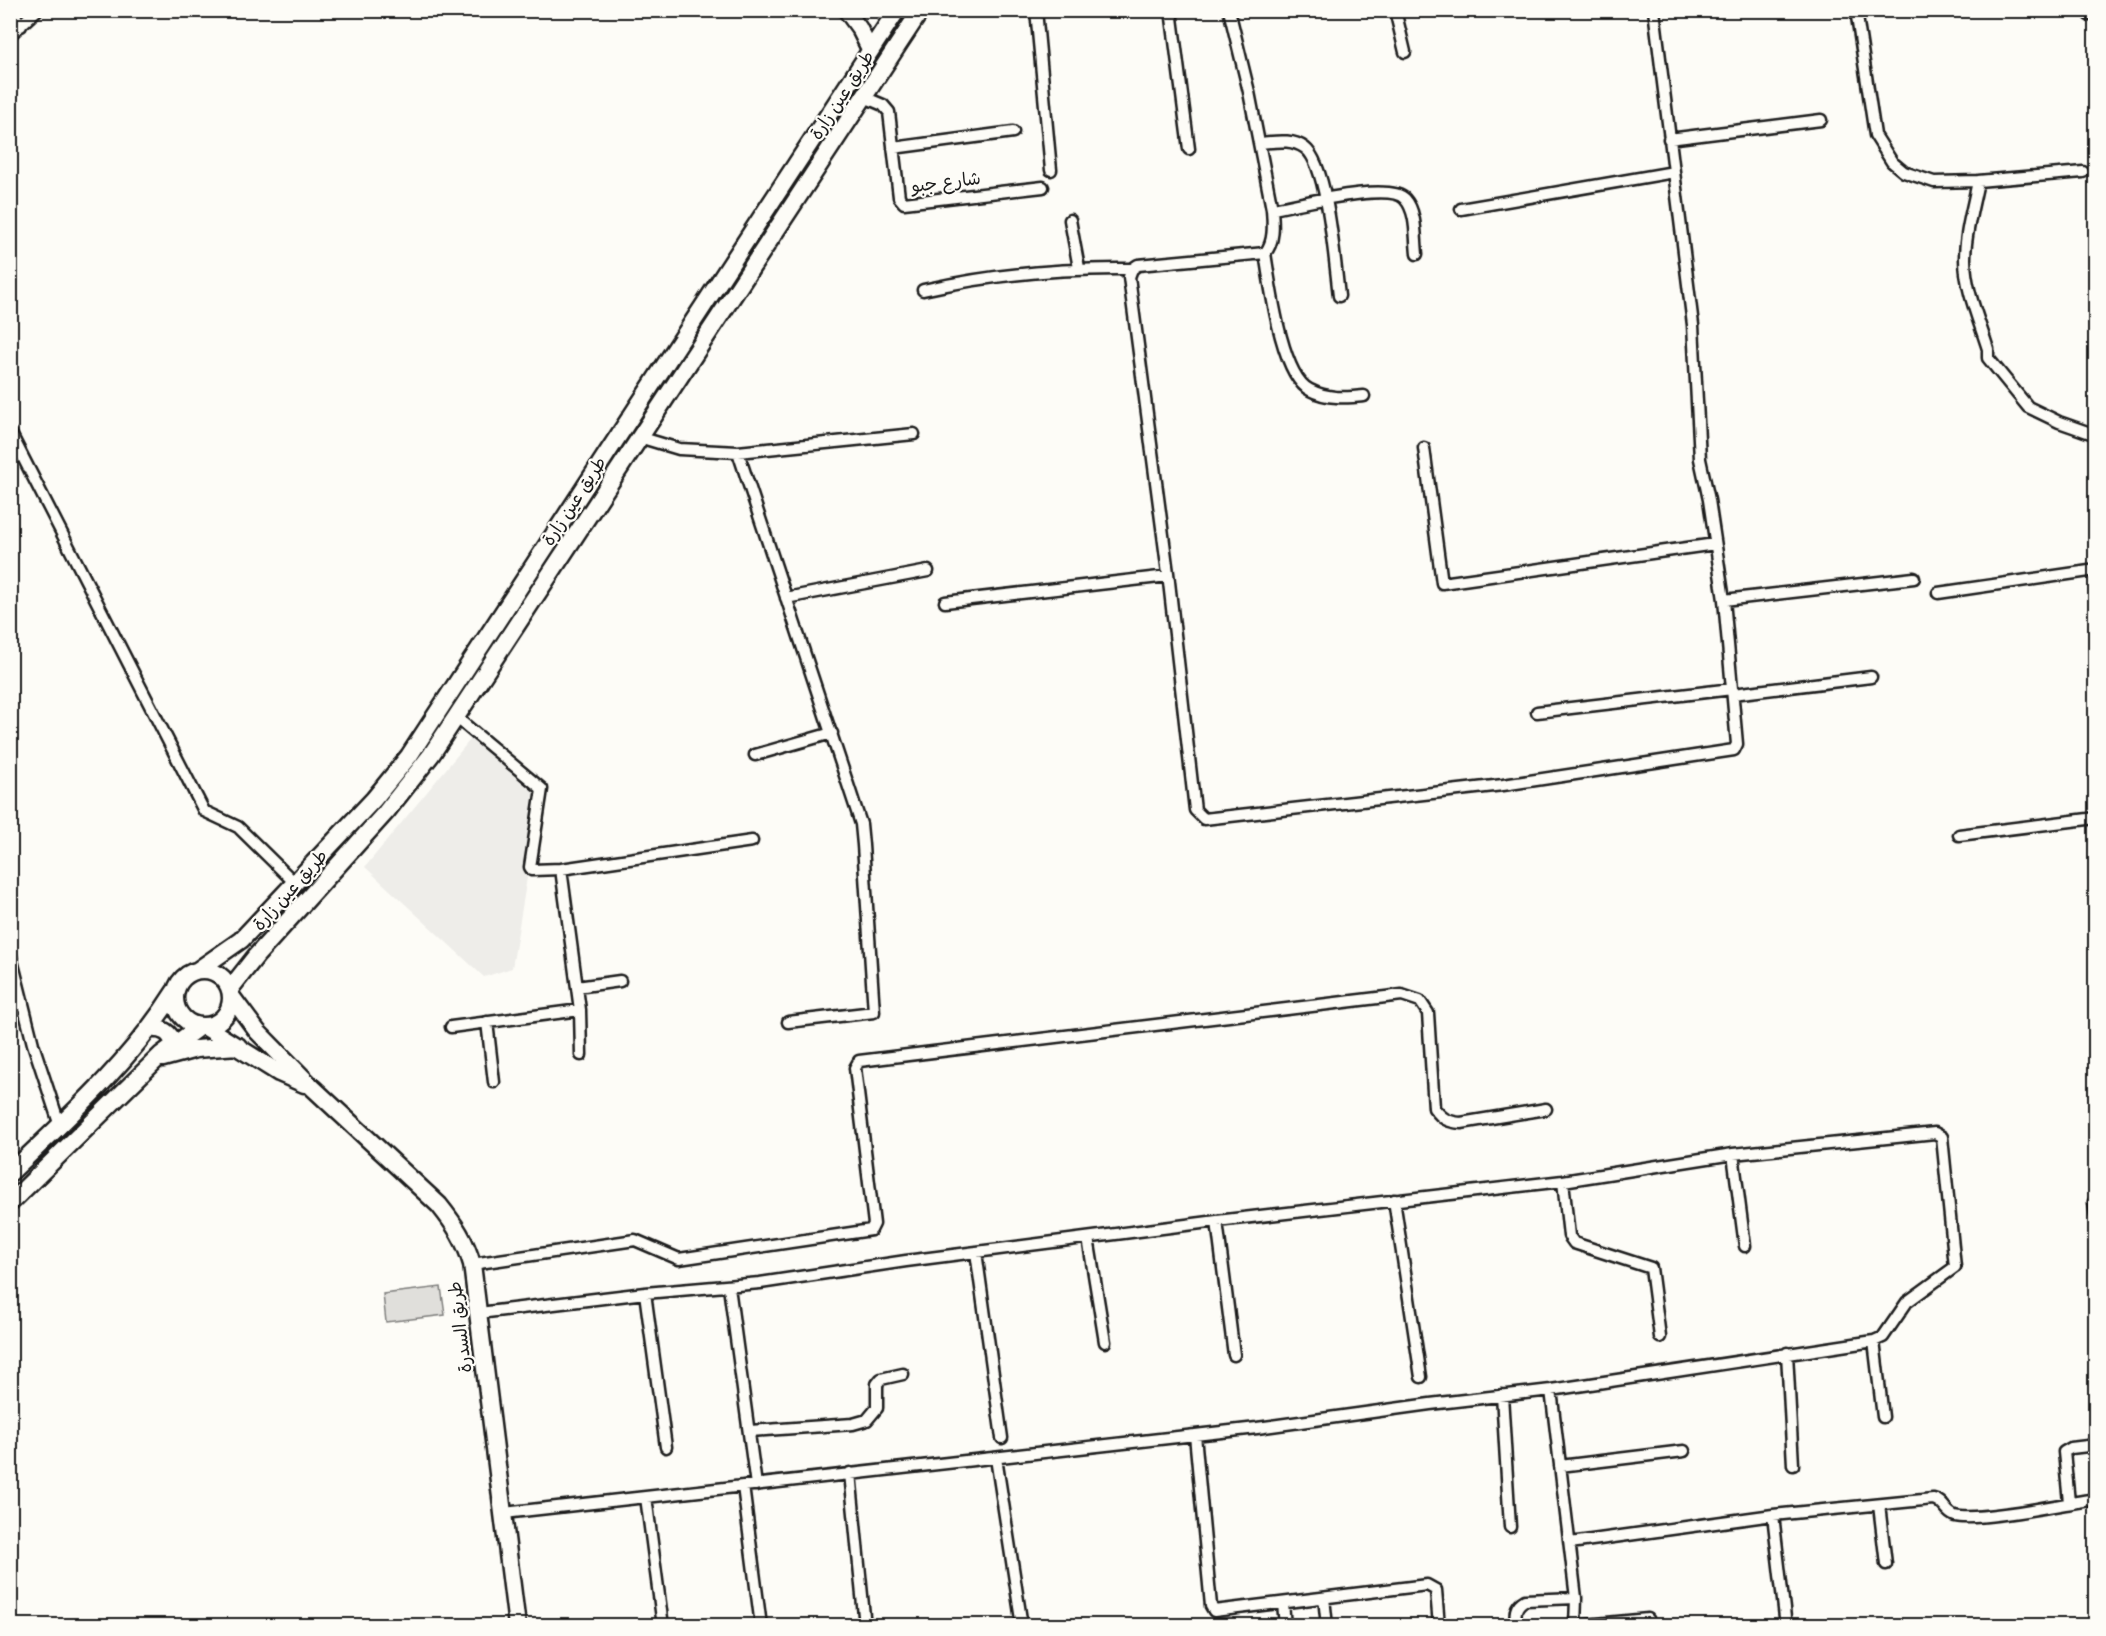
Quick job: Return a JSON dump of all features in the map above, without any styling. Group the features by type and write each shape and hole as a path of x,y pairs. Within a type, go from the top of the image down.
{"main road":[{"name":"طريق عين زارة","path":"198,970 231,950 296,884 374,799 424,734 897,10"},
{"name":"طريق عين زارة","path":"230,992 248,965 386,812 457,718 639,436 921,10"},
{"path":"231,950 231,955 238,964 248,965"},
{"path":"10,1173 120,1066 150,1029 186,975 198,970 217,974 230,992 229,1008 222,1019 202,1026 156,1060 10,1203"},
{"path":"175,991 176,1007 180,1015 192,1024 202,1026 279,1073 313,1088"},
{"name":"طريق السدرة","path":"230,992 257,1030 313,1088 439,1205 462,1235 472,1264 479,1313 517,1626"},
{"path":"150,1029 164,1030 170,1035 174,1045"},
{"path":"156,1060 196,1049 238,1046"}],"street":[{"path":"12,10 21,26"},
{"path":"10,35 37,10"},
{"path":"1035,10 1051,170"},
{"path":"1171,10 1189,149"},
{"path":"1229,10 1260,143 1272,209 1273,227 1270,245 1265,253 1276,321 1296,377 1309,390 1325,396 1364,396"},
{"path":"1395,10 1405,52"},
{"path":"1132,269 1129,277 1168,576 1195,810 1204,819 1503,785 1734,750 1737,744 1724,600 1700,459 1693,325 1654,10"},
{"path":"1856,10 1875,135 1882,150 1898,167 1918,178 1934,182 1978,181 2083,172"},
{"path":"850,16 870,26 887,26"},
{"path":"850,16 870,50"},
{"name":"شارع جبو","path":"864,97 888,109 899,197 904,203 1042,187"},
{"path":"1669,139 1821,120"},
{"path":"893,148 1013,132"},
{"path":"1260,143 1290,142 1304,147 1316,160 1325,200 1339,296"},
{"path":"1461,209 1674,172"},
{"path":"1978,181 1966,239 1965,260 1967,276 1988,349 1988,358 2028,407 2096,435"},
{"path":"1272,209 1392,191 1404,197 1412,213 1417,254"},
{"path":"1070,220 1079,268"},
{"path":"922,290 1003,274 1079,268 1132,269 1138,265 1265,253"},
{"path":"10,432 204,811 238,827 296,884"},
{"path":"639,436 680,449 738,452 914,434"},
{"path":"1424,448 1442,583 1715,544"},
{"path":"738,452 861,824 875,1009 872,1014 788,1022"},
{"path":"1938,593 2096,570"},
{"path":"786,598 928,571"},
{"path":"945,602 1168,576"},
{"path":"1724,600 1914,579"},
{"path":"1537,712 1871,677"},
{"path":"457,718 542,789 531,869 561,869 752,841"},
{"path":"755,755 832,733"},
{"path":"1959,835 2096,818"},
{"path":"561,869 580,1010 581,1055"},
{"path":"10,952 33,1044 60,1126"},
{"path":"577,987 620,981"},
{"path":"472,1264 635,1240 679,1259 871,1230 874,1224 855,1068 859,1061 1402,995 1420,1001 1428,1013 1434,1108 1440,1117 1448,1122 1461,1123 1546,1108"},
{"path":"451,1027 580,1010"},
{"path":"487,1022 494,1082"},
{"path":"479,1313 645,1293 729,1287 1217,1221 1563,1181 1733,1154 1939,1134 1955,1268 1907,1302 1883,1337 1874,1341 1551,1390 1195,1435 504,1513"},
{"path":"1733,1154 1745,1246"},
{"path":"1563,1181 1569,1236 1574,1242 1651,1268 1660,1337"},
{"path":"1394,1200 1420,1377"},
{"path":"2094,1202 2096,1216"},
{"path":"1217,1221 1234,1355"},
{"path":"1088,1238 1105,1342"},
{"path":"976,1252 1002,1438"},
{"path":"729,1287 756,1485"},
{"path":"645,1293 666,1447"},
{"path":"1874,1341 1883,1417"},
{"path":"1786,1353 1793,1465"},
{"path":"750,1431 853,1424 867,1420 878,1408 878,1384 881,1379 903,1374"},
{"path":"1551,1390 1576,1598 1575,1626 1648,1619"},
{"path":"1502,1395 1510,1527"},
{"path":"1195,1435 1211,1606 1214,1611 1221,1612 1427,1585 1437,1590 1439,1626"},
{"path":"2069,1502 2064,1452 2071,1448 2096,1445"},
{"path":"1560,1467 1684,1451"},
{"path":"996,1458 1022,1626"},
{"path":"850,1473 865,1626"},
{"path":"743,1486 761,1626"},
{"path":"646,1497 663,1626"},
{"path":"1570,1543 1773,1515 1933,1499 1942,1502 1951,1515 1956,1516 1982,1516 2096,1499"},
{"path":"1879,1505 1886,1564"},
{"path":"1773,1515 1786,1626"},
{"path":"1324,1598 1327,1626"},
{"path":"1516,1626 1515,1610 1519,1603 1525,1600 1576,1598"},
{"path":"1283,1604 1285,1626"}],"shaded area":[{"path":"474,735 541,793 512,968 484,977 365,867"},
{"path":"441,1287 445,1315 386,1322 383,1294"}]}
